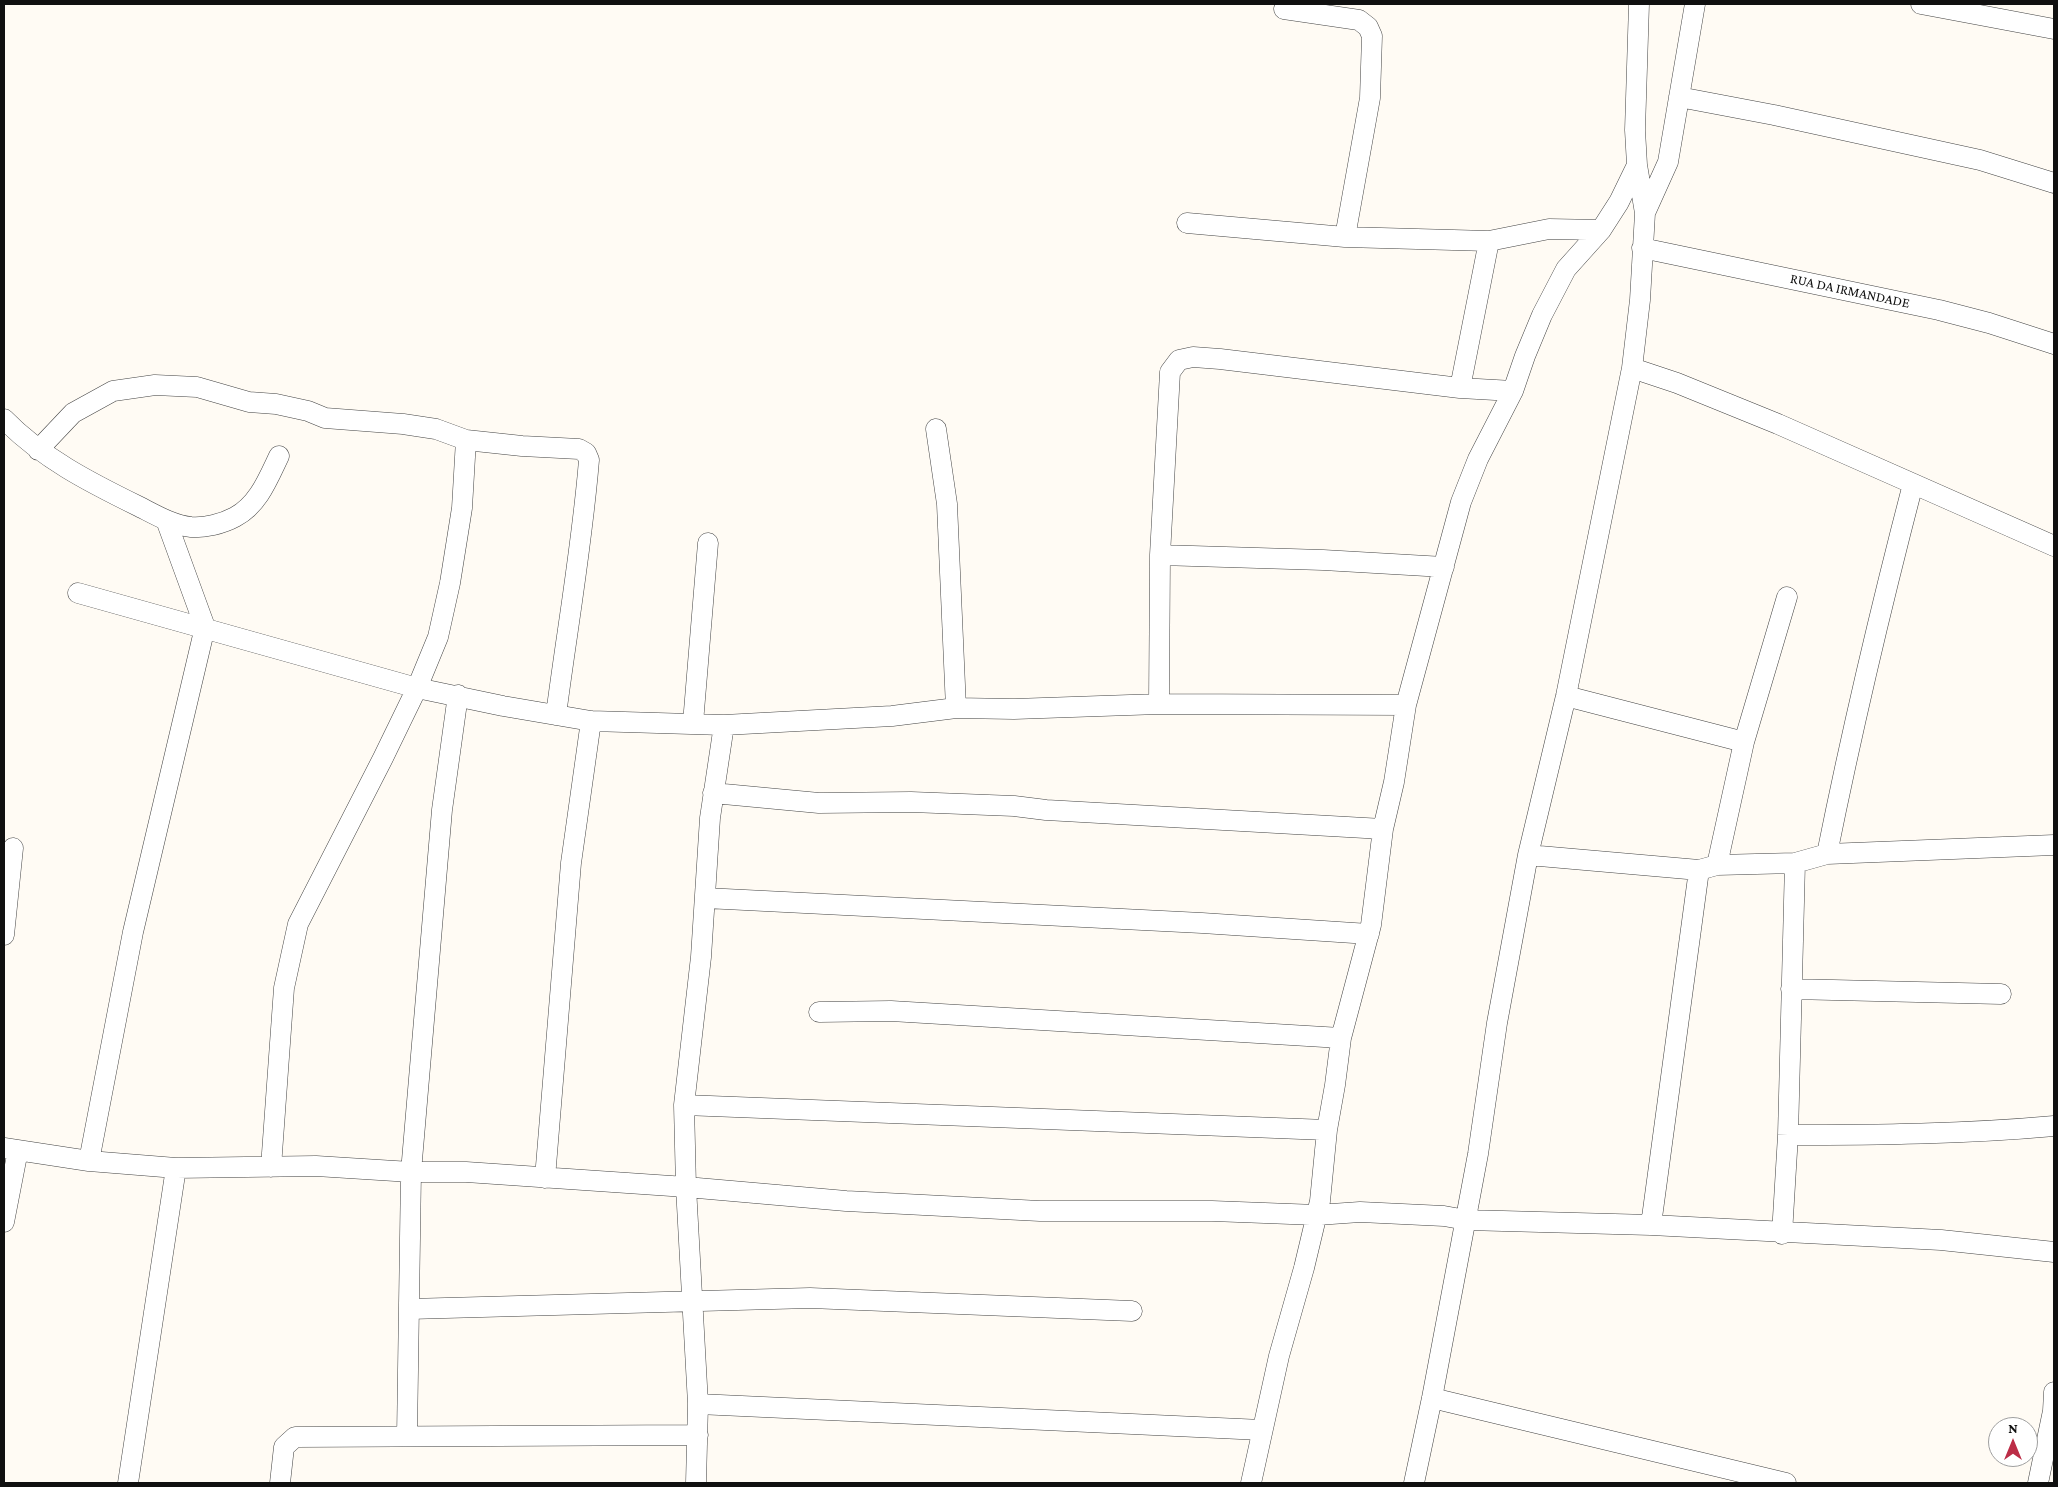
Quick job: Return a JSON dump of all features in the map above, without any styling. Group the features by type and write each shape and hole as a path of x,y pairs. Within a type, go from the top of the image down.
{"street":[{"path":"1414,1483 1478,1154 1497,1023 1528,856 1566,696 1632,368 1640,300 1645,213 1637,165 1635,130 1639,4"},
{"path":"1645,213 1668,162 1695,4"},
{"path":"1921,4 2054,29"},
{"path":"1284,10 1359,20 1368,27 1372,36 1370,98 1345,237"},
{"path":"1679,97 1774,115 1980,160 2054,183"},
{"path":"1251,1483 1279,1356 1320,1201 1327,1130 1341,1038 1369,934 1383,829 1394,782 1406,705 1461,502 1478,458 1513,391 1542,315 1566,269 1601,230 1620,202 1637,165"},
{"path":"1187,223 1345,237 1489,241 1549,229 1601,230"},
{"path":"1460,388 1489,241"},
{"name":"RUA DA IRMANDADE","path":"1642,248 1940,310 1989,323 2054,344"},
{"path":"1159,704 1160,555 1170,372 1179,360 1193,357 1220,359 1460,388 1513,391"},
{"path":"1632,368 1677,383 1778,424 2054,546"},
{"path":"38,450 73,413 113,391 155,385 198,387 249,402 276,404 308,411 326,418 403,424 436,430 466,440 522,446 579,449 586,453 589,460 584,522 556,715"},
{"path":"4,419 22,438 70,470 166,520 190,527 214,525 236,517 255,502 279,456"},
{"path":"936,429 946,504 956,708"},
{"path":"271,1167 284,988 298,924 336,852 417,688 438,637 450,583 462,508 466,440"},
{"path":"1827,854 1850,741 1886,587 1913,484"},
{"path":"89,1161 133,932 205,627 166,520"},
{"path":"693,723 708,543"},
{"path":"1160,555 1323,560 1444,567"},
{"path":"78,593 156,616 205,627 417,688 458,695 503,706 591,721 724,725 892,716 956,708 1014,709 1159,704 1406,705"},
{"path":"1651,1226 1708,867 1787,597"},
{"path":"406,1436 411,1172 442,810 458,695"},
{"path":"1566,696 1744,742"},
{"path":"545,1178 571,863 591,721"},
{"path":"696,1483 698,1404 686,1187 684,1105 701,957 713,793 724,725"},
{"path":"713,793 819,803 911,802 1014,806 1046,810 1383,829"},
{"path":"1528,856 1708,867 1795,863 1827,854 2054,845"},
{"path":"4,936 13,848"},
{"path":"1782,1234 1788,1135 1795,863"},
{"path":"705,898 1202,923 1369,934"},
{"path":"1791,989 2001,994"},
{"path":"818,1012 891,1011 1341,1038"},
{"path":"684,1105 1327,1130"},
{"path":"1788,1135 1960,1132 2054,1126"},
{"path":"4,1222 11,1149 89,1161 176,1168 316,1166 411,1172 466,1172 686,1187 846,1201 1040,1211 1316,1214 1360,1212 1444,1216 1466,1220 1651,1226 1782,1234 1941,1240 2054,1252"},
{"path":"128,1483 176,1168"},
{"path":"409,1309 810,1298 1132,1311"},
{"path":"1432,1398 1786,1483"},
{"path":"698,1404 1262,1430"},
{"path":"2038,1483 2054,1405"},
{"path":"280,1483 284,1447 295,1437 698,1435"}]}
